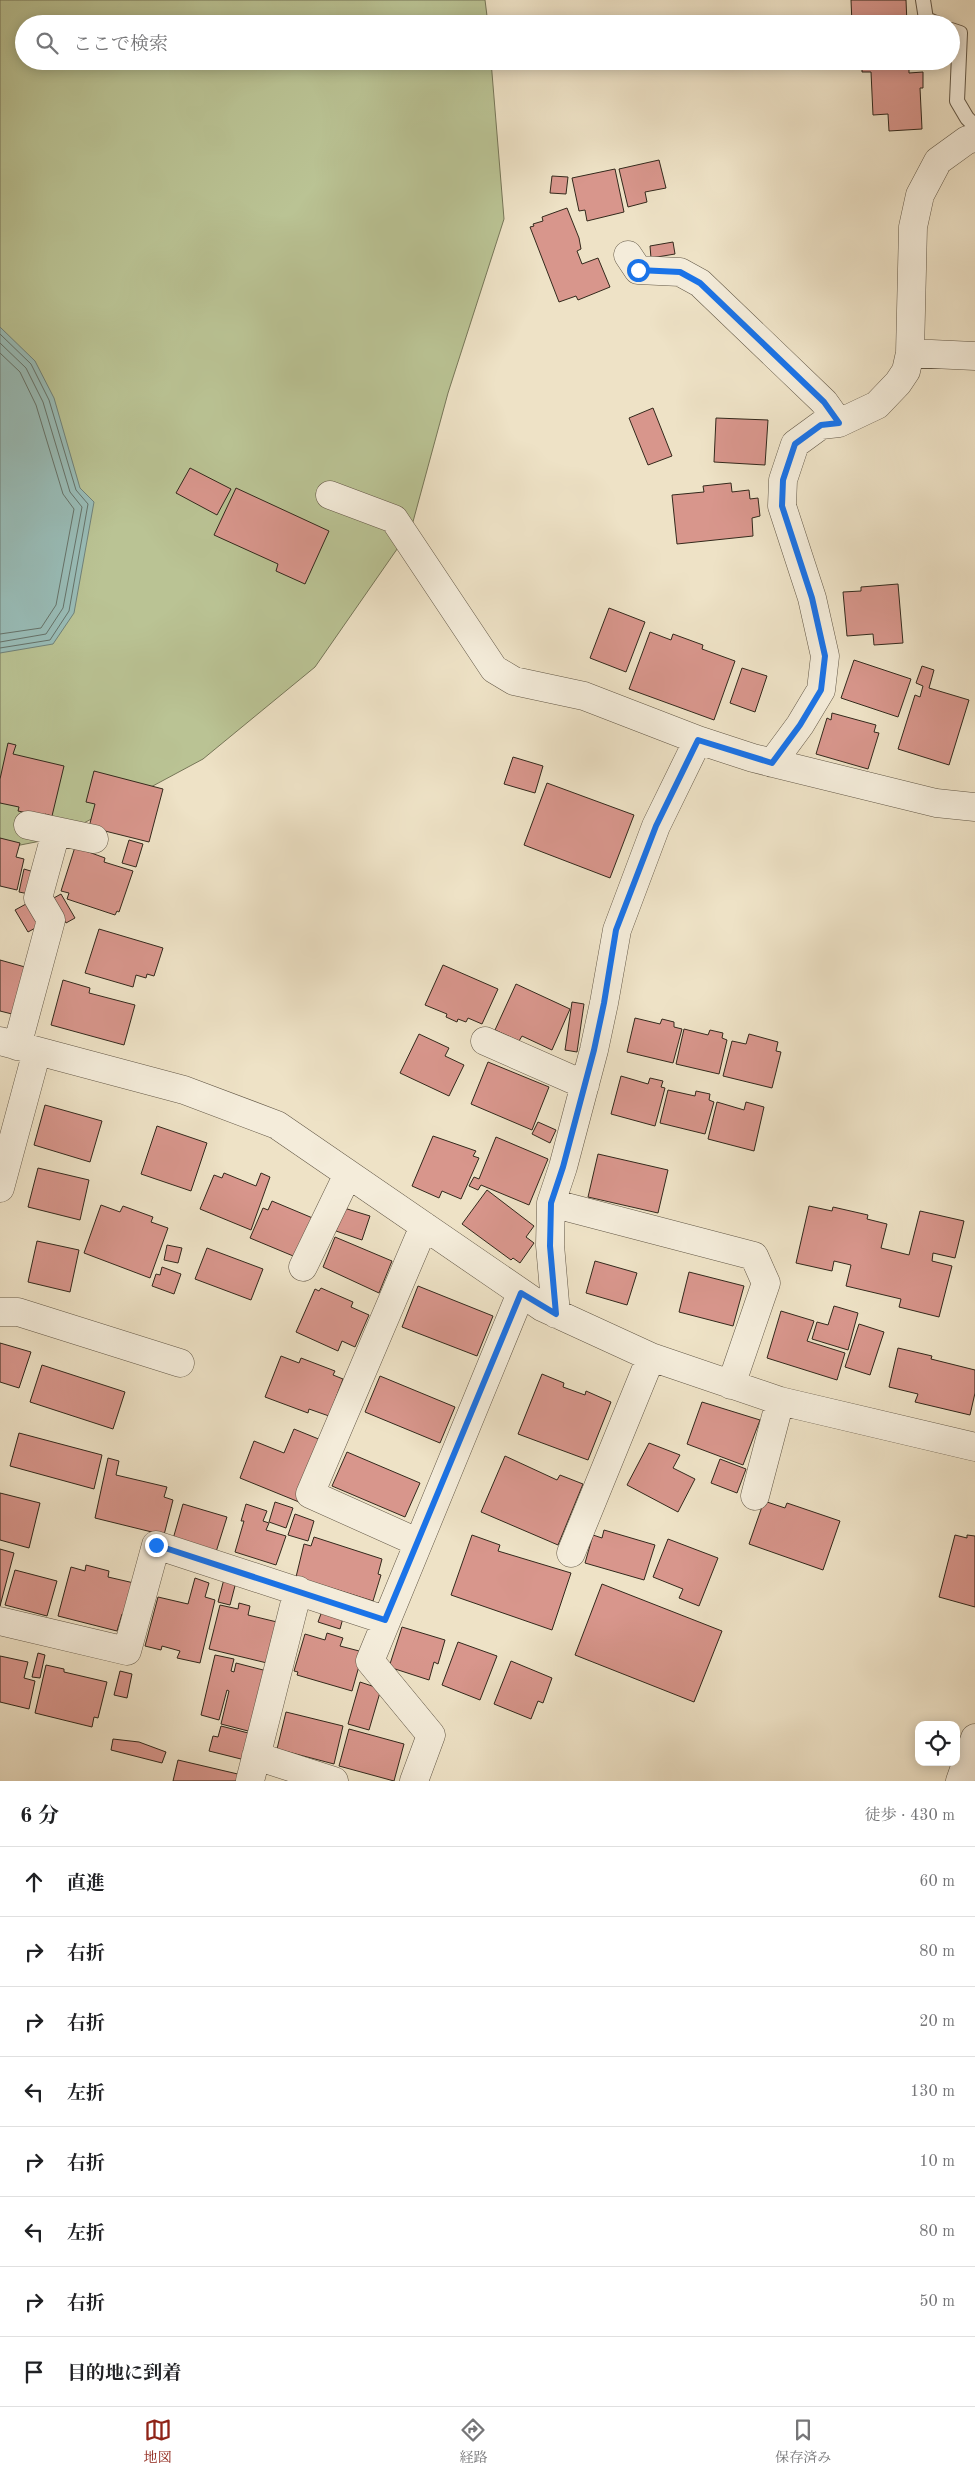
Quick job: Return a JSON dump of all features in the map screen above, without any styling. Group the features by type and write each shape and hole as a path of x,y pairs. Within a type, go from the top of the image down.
{"street":[{"path":"772,763 800,725 821,690 825,656 812,598 782,506 783,480 795,444 821,425 839,423 877,405 898,383 906,371 910,353 913,227 920,195 938,161 967,140 975,138"},
{"path":"628,255 638,270 680,272 700,283 824,402 839,423"},
{"path":"910,353 975,356"},
{"path":"330,495 394,519 494,669 514,681 584,696 698,740 772,763 936,803 975,807"},
{"path":"556,1314 550,1246 551,1203 563,1167 585,1085 604,1003 616,930 656,826 698,740"},
{"path":"28,825 94,839"},
{"path":"0,1188 18,1046 51,920 38,898 56,832"},
{"path":"485,1041 585,1085"},
{"path":"18,1046 184,1090 277,1125 521,1293 556,1314 651,1357 780,1402 975,1447"},
{"path":"303,1267 348,1174"},
{"path":"551,1203 754,1256 766,1284 731,1385"},
{"path":"418,1542 310,1494 424,1226"},
{"path":"414,1781 431,1735 370,1661 385,1620 521,1293"},
{"path":"0,1312 18,1312 180,1364"},
{"path":"571,1554 651,1357"},
{"path":"755,1496 780,1402"},
{"path":"0,1621 127,1651 156,1545 385,1620"},
{"path":"298,1590 253,1768 334,1781"},
{"path":"960,1781 975,1738"}],"lane":[{"path":"923,0 925,15"},
{"path":"958,70 957,101 967,118 975,126"}],"green space":[{"path":"0,0 485,0 487,15 15,15 15,70 492,70 504,219 448,393 411,529 315,667 203,759 56,838 0,849"}],"water":[{"path":"0,327 35,361 54,398 80,488 94,502 74,613 53,644 0,653"}],"building":[{"path":"851,0 906,0 907,15 852,15"},
{"path":"862,70 909,70 909,73 923,72 923,88 920,88 922,129 889,131 888,114 873,115 871,72 862,72"},
{"path":"659,160 666,188 645,192 647,202 628,207 619,169"},
{"path":"615,169 624,212 587,221 585,210 579,211 572,178"},
{"path":"552,176 568,177 566,194 550,193"},
{"path":"567,208 579,238 581,249 577,251 582,264 598,258 610,287 578,300 576,296 559,302 530,227 543,221 542,217"},
{"path":"673,242 675,254 651,258 650,246"},
{"path":"653,408 672,456 648,465 629,418"},
{"path":"716,418 768,420 765,465 714,462"},
{"path":"190,468 231,489 217,515 176,493"},
{"path":"731,483 732,492 749,490 750,499 758,498 760,516 752,518 753,536 677,544 672,495 704,492 703,486"},
{"path":"236,488 329,531 305,584 276,571 278,564 214,535"},
{"path":"898,584 903,643 874,645 873,634 847,636 843,592 861,591 861,587"},
{"path":"609,608 645,622 626,672 590,658"},
{"path":"650,632 671,640 673,634 703,645 702,649 735,661 714,720 629,689"},
{"path":"854,660 911,679 898,717 841,698"},
{"path":"922,666 934,670 929,688 969,700 949,765 898,749 915,695 920,697 923,686 916,683"},
{"path":"742,668 767,676 755,712 730,703"},
{"path":"832,713 876,725 874,732 879,733 868,769 816,754 827,718 831,720"},
{"path":"8,743 16,745 13,754 64,766 52,816 45,814 45,817 18,811 19,807 0,803 0,779"},
{"path":"513,757 543,766 535,793 504,784"},
{"path":"94,771 163,789 149,842 89,827 95,804 86,802"},
{"path":"547,783 634,815 610,878 524,845"},
{"path":"0,838 20,843 16,857 24,859 17,890 0,886"},
{"path":"129,840 143,844 136,867 122,863"},
{"path":"75,847 105,858 104,862 133,871 119,912 117,911 115,915 67,899 69,893 61,891"},
{"path":"24,869 34,872 29,894 19,892"},
{"path":"61,894 75,918 66,923 52,899"},
{"path":"26,904 39,926 28,932 15,910"},
{"path":"99,929 163,948 154,976 147,974 146,978 136,975 133,987 85,973"},
{"path":"0,960 25,967 16,1015 0,1011"},
{"path":"443,965 498,989 482,1024 468,1018 466,1022 458,1019 457,1022 446,1017 447,1014 425,1005"},
{"path":"63,980 90,988 89,993 135,1005 124,1045 51,1025"},
{"path":"516,984 570,1009 552,1050 522,1036 519,1041 495,1030"},
{"path":"572,1002 584,1004 577,1052 565,1050"},
{"path":"635,1018 660,1024 662,1019 674,1022 674,1027 682,1029 673,1063 627,1052"},
{"path":"684,1029 708,1035 710,1030 723,1033 722,1038 727,1040 719,1074 676,1064"},
{"path":"419,1034 449,1048 445,1056 464,1065 449,1096 400,1073"},
{"path":"749,1034 778,1042 776,1051 781,1052 772,1088 723,1076 732,1041 746,1044"},
{"path":"488,1062 549,1087 532,1130 471,1104"},
{"path":"621,1076 648,1084 650,1078 663,1081 661,1087 665,1088 655,1126 611,1114"},
{"path":"668,1090 695,1096 696,1091 710,1094 709,1100 714,1102 705,1134 660,1123"},
{"path":"717,1102 744,1110 746,1102 764,1107 754,1151 708,1139"},
{"path":"45,1105 102,1121 90,1162 34,1145"},
{"path":"538,1122 556,1130 550,1143 532,1134"},
{"path":"157,1126 207,1143 191,1191 141,1174"},
{"path":"433,1136 476,1151 473,1156 479,1158 461,1199 442,1191 439,1198 412,1186"},
{"path":"496,1137 548,1159 529,1205 481,1185 478,1190 469,1186 474,1177 479,1179"},
{"path":"598,1154 668,1170 658,1213 588,1197"},
{"path":"38,1168 89,1180 80,1220 28,1207"},
{"path":"224,1173 256,1186 261,1173 270,1177 251,1230 200,1209 214,1175 222,1178"},
{"path":"487,1190 534,1226 526,1237 534,1243 520,1263 513,1258 511,1260 462,1224"},
{"path":"272,1201 315,1219 298,1258 250,1238 263,1208 268,1210"},
{"path":"101,1205 120,1212 123,1206 153,1217 151,1222 168,1228 150,1278 84,1253"},
{"path":"809,1206 832,1211 833,1207 868,1215 867,1219 887,1224 881,1248 909,1255 920,1211 964,1221 955,1258 933,1253 932,1261 952,1266 939,1317 899,1307 901,1299 846,1286 851,1265 834,1261 832,1271 796,1263"},
{"path":"344,1208 370,1216 362,1240 336,1231"},
{"path":"335,1237 392,1261 379,1293 323,1267"},
{"path":"37,1241 79,1250 70,1292 28,1282"},
{"path":"167,1245 182,1248 178,1263 164,1260"},
{"path":"207,1248 263,1269 251,1300 195,1279"},
{"path":"595,1261 637,1273 627,1305 586,1293"},
{"path":"162,1267 181,1274 174,1294 152,1286 156,1274 160,1275"},
{"path":"689,1272 744,1286 733,1326 679,1312"},
{"path":"418,1286 493,1316 477,1356 402,1327"},
{"path":"321,1288 353,1302 351,1307 369,1315 355,1347 342,1341 338,1351 296,1332 315,1289 319,1291"},
{"path":"834,1306 858,1313 848,1350 812,1339 817,1322 828,1325"},
{"path":"781,1311 814,1321 807,1341 845,1353 837,1380 767,1358"},
{"path":"859,1324 884,1332 870,1375 845,1367"},
{"path":"0,1343 31,1352 19,1388 0,1382"},
{"path":"898,1348 932,1356 931,1359 975,1370 975,1393 970,1415 915,1402 918,1394 889,1387"},
{"path":"281,1356 299,1363 301,1358 335,1371 333,1375 343,1379 329,1416 309,1409 308,1413 265,1397"},
{"path":"42,1365 125,1392 113,1429 30,1402"},
{"path":"542,1374 564,1383 563,1387 585,1395 586,1391 611,1402 588,1460 518,1434"},
{"path":"380,1376 455,1407 440,1443 365,1412"},
{"path":"702,1402 760,1420 743,1465 687,1444"},
{"path":"294,1429 321,1440 299,1502 240,1478 254,1441 284,1453"},
{"path":"19,1433 102,1455 94,1489 10,1466"},
{"path":"649,1443 680,1455 673,1468 695,1479 678,1512 627,1485"},
{"path":"347,1452 420,1483 405,1517 332,1486"},
{"path":"505,1456 557,1480 560,1475 583,1484 558,1545 481,1512"},
{"path":"108,1458 119,1461 116,1475 167,1487 164,1497 173,1500 164,1535 95,1518"},
{"path":"720,1459 746,1469 737,1493 711,1483"},
{"path":"0,1493 40,1503 29,1548 0,1540"},
{"path":"764,1501 785,1508 787,1503 840,1521 823,1570 749,1544"},
{"path":"275,1502 293,1508 286,1528 269,1522"},
{"path":"183,1504 227,1517 216,1552 173,1539"},
{"path":"246,1504 267,1511 263,1521 269,1523 266,1530 286,1536 276,1565 235,1552 244,1521 241,1521"},
{"path":"295,1514 314,1521 308,1541 288,1535"},
{"path":"604,1530 655,1545 644,1580 585,1563 593,1535 602,1538"},
{"path":"472,1535 500,1545 498,1551 571,1573 552,1630 451,1595"},
{"path":"955,1535 967,1538 967,1535 975,1536 975,1607 939,1597"},
{"path":"314,1537 382,1559 378,1574 381,1575 373,1601 296,1577 304,1544 311,1546"},
{"path":"668,1539 718,1558 699,1606 679,1598 683,1589 653,1577"},
{"path":"0,1549 14,1553 0,1606"},
{"path":"86,1565 109,1571 108,1577 134,1583 125,1615 122,1614 117,1631 58,1616 71,1567 85,1571"},
{"path":"15,1570 57,1581 47,1616 5,1605"},
{"path":"195,1578 209,1583 205,1597 215,1600 200,1663 177,1658 180,1651 162,1646 161,1650 145,1646 158,1597 188,1604"},
{"path":"224,1579 236,1582 230,1605 218,1602"},
{"path":"602,1584 722,1631 694,1702 575,1655"},
{"path":"239,1603 250,1606 248,1615 277,1622 267,1663 209,1649 220,1605 238,1609"},
{"path":"322,1611 343,1618 340,1629 318,1622"},
{"path":"402,1627 445,1640 438,1664 434,1662 429,1680 389,1667"},
{"path":"327,1633 343,1638 340,1646 363,1652 352,1691 297,1675 298,1672 294,1671 305,1634 325,1640"},
{"path":"458,1642 497,1656 480,1700 442,1685"},
{"path":"38,1653 45,1655 40,1678 32,1677"},
{"path":"215,1655 234,1659 231,1671 234,1672 236,1663 267,1671 252,1732 221,1724 229,1691 227,1690 219,1720 201,1715"},
{"path":"0,1656 28,1662 24,1678 35,1681 29,1709 0,1702"},
{"path":"511,1661 552,1678 543,1703 538,1701 531,1719 494,1704"},
{"path":"46,1665 64,1669 64,1672 107,1682 98,1718 94,1717 92,1727 35,1713"},
{"path":"120,1671 132,1674 127,1698 114,1695"},
{"path":"360,1682 381,1689 369,1730 348,1724"},
{"path":"286,1712 343,1726 334,1764 277,1749"},
{"path":"221,1726 252,1734 245,1760 209,1751 213,1736 218,1737"},
{"path":"349,1729 404,1744 394,1781 339,1766"},
{"path":"113,1739 139,1742 166,1752 162,1763 111,1750"},
{"path":"178,1760 242,1775 241,1781 173,1781"}],"route":[{"path":"156,1545 385,1620 521,1293 556,1314 550,1246 551,1203 563,1167 594,1050 616,930 656,826 698,740 772,763 800,725 821,690 825,656 812,598 782,506 783,480 795,444 821,425 839,423 824,402 717,297 700,283 680,272 638,270"}]}
